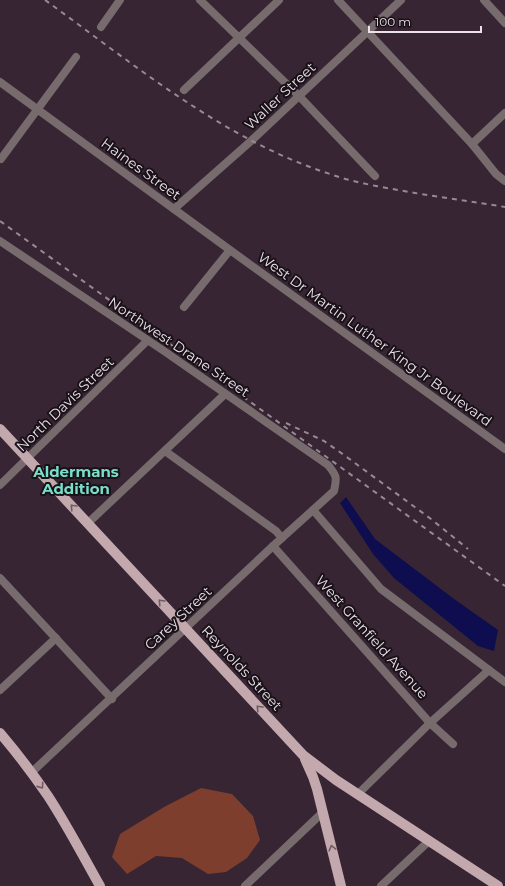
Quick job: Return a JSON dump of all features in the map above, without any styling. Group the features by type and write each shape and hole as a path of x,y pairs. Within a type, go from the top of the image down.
{"main road":[{"name":"Reynolds Street","path":"0,429 303,755 336,780 498,886"},
{"path":"0,733 32,772 61,817 100,886"},
{"path":"303,755 314,777 341,886"},
{"path":"317,789 323,781 328,779 336,780"}],"street":[{"path":"101,27 120,0"},
{"path":"200,0 299,96 375,176"},
{"path":"184,90 279,0"},
{"path":"338,0 472,144 496,174 505,181"},
{"name":"Waller Street","path":"174,209 251,141 401,0"},
{"path":"484,0 505,23"},
{"path":"2,159 76,57"},
{"path":"0,82 38,108"},
{"name":"Haines Street","path":"38,108 230,250"},
{"path":"472,144 505,113"},
{"name":"Northwest Drane Street","path":"0,241 328,465 336,474 336,480"},
{"path":"184,306 230,250"},
{"name":"West Dr Martin Luther King Jr Boulevard","path":"230,250 505,449"},
{"name":"North Davis Street","path":"0,485 147,341"},
{"path":"88,523 225,394"},
{"path":"165,451 276,531 282,538"},
{"name":"Carey Street","path":"32,772 273,546 334,491 336,480"},
{"path":"313,510 381,589 505,682"},
{"name":"West Granfield Avenue","path":"273,546 430,723 453,744"},
{"path":"0,578 112,698"},
{"path":"0,690 56,638"},
{"path":"358,794 430,723 489,670"},
{"path":"245,886 322,812"},
{"path":"380,886 429,841"}],"shaded area":[{"path":"346,497 375,539 454,599 498,630 494,651 478,646 394,578 373,554 340,503"},
{"path":"201,788 232,794 253,816 260,840 247,858 226,872 208,874 182,858 156,856 127,874 112,857 120,834 164,807"}],"railway":[{"path":"45,0 182,99 218,122 293,160 333,175 363,183 505,207"},
{"path":"0,221 505,586"},
{"path":"286,423 324,441 431,519 468,549"}],"district":[{"name":"Aldermans Addition","path":"76,480"}]}
